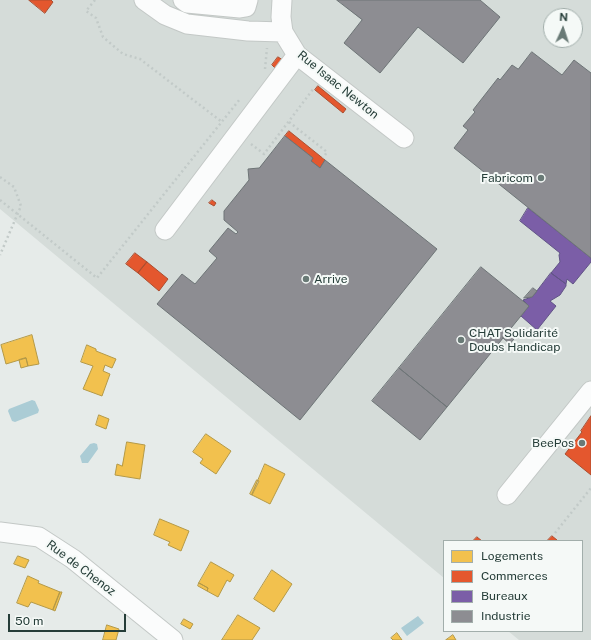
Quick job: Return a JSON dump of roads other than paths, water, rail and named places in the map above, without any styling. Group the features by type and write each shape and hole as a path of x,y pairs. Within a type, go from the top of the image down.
{"street":[{"path":"144,0 165,15 187,24 276,32"},
{"path":"183,0 187,2 240,8 246,7 248,0"},
{"name":"Rue Isaac Newton","path":"282,0 281,17 276,32 297,55 404,138"},
{"path":"165,230 297,55"},
{"path":"508,495 591,391"},
{"name":"Rue de Chenoz","path":"0,532 38,537 73,559 173,640"}],"water":[{"path":"32,400 35,401 39,410 38,413 15,422 12,421 8,411 9,409"},
{"path":"90,444 97,444 98,449 88,463 82,463 80,456"},
{"path":"418,616 424,623 407,636 401,628"}],"place":[{"name":"Fabricom","path":"541,178"},
{"name":"Arrive","path":"306,279"},
{"name":"CHAT Solidarité Doubs Handicap","path":"461,340"},
{"name":"BeePos","path":"582,443"}]}
